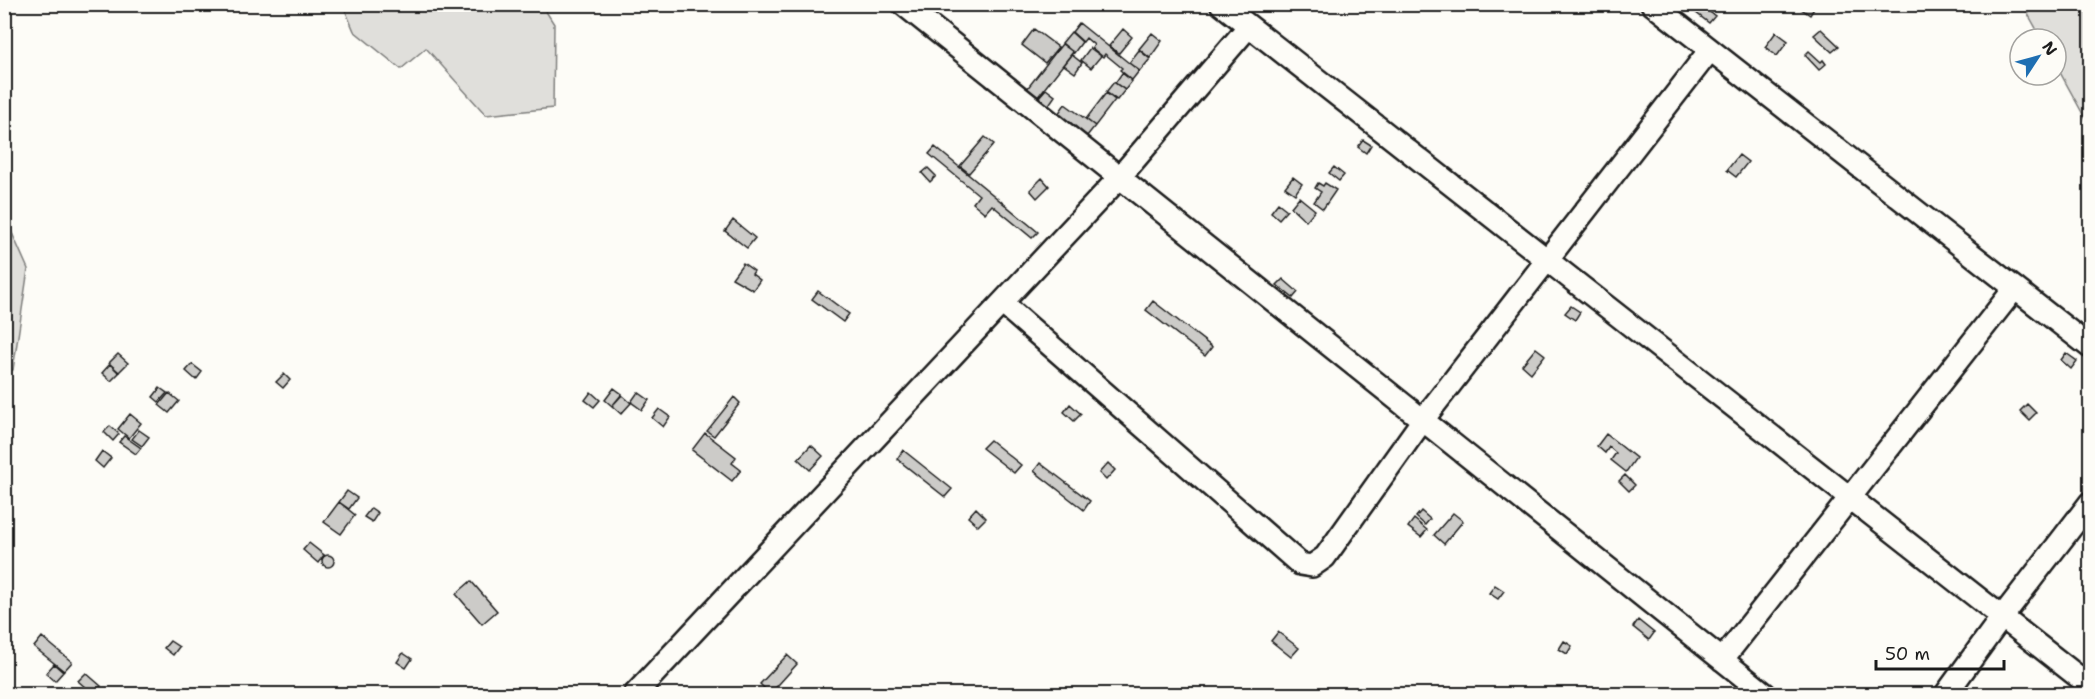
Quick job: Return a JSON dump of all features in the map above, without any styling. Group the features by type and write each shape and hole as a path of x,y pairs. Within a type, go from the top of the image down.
{"street":[{"path":"903,4 1765,694"},
{"path":"1221,4 2091,686"},
{"path":"1652,4 2091,347"},
{"path":"635,694 1119,178 1249,26"},
{"path":"1002,303 1300,564 1312,566 1325,557 1422,421 1710,50"},
{"path":"1722,660 2015,288"},
{"path":"1946,694 2091,502"}],"shaded area":[{"path":"343,5 542,5 554,24 553,108 486,115 426,48 401,69 354,31"},
{"path":"2023,5 2090,5 2090,127 2068,87 2068,27 2035,27"},
{"path":"4,215 28,269 13,370 5,372"}],"building":[{"path":"1802,4 1811,4 1815,7 1810,15 1800,8"},
{"path":"1700,5 1715,16 1709,23 1695,12"},
{"path":"1079,23 1139,71 1132,80 1105,54 1103,57 1092,48 1094,45 1086,38 1083,42 1072,32"},
{"path":"1034,29 1058,47 1045,63 1022,45"},
{"path":"1123,29 1132,37 1119,53 1109,46"},
{"path":"1821,29 1839,46 1832,52 1814,35"},
{"path":"1071,32 1082,42 1074,53 1062,43"},
{"path":"1776,32 1788,41 1777,56 1765,47"},
{"path":"1152,33 1162,41 1150,58 1139,49"},
{"path":"1062,44 1073,52 1037,98 1026,90"},
{"path":"1090,48 1101,56 1091,68 1081,60"},
{"path":"1139,50 1150,59 1140,71 1129,63"},
{"path":"1809,51 1826,64 1819,70 1805,55"},
{"path":"1072,55 1082,63 1075,73 1064,65"},
{"path":"1122,73 1132,81 1125,90 1115,83"},
{"path":"1114,82 1125,90 1117,100 1106,92"},
{"path":"1046,89 1055,96 1048,106 1038,98"},
{"path":"1106,93 1115,100 1095,126 1086,119"},
{"path":"1065,104 1095,126 1087,136 1058,114"},
{"path":"985,137 994,144 969,173 960,166"},
{"path":"1363,140 1371,145 1366,153 1358,147"},
{"path":"935,147 1038,232 1032,238 992,205 985,213 973,203 979,195 929,154"},
{"path":"1739,155 1748,162 1736,177 1727,170"},
{"path":"1334,167 1344,175 1339,181 1329,173"},
{"path":"928,168 936,176 930,182 922,173"},
{"path":"1293,177 1302,184 1295,194 1285,187"},
{"path":"1042,178 1049,186 1037,198 1030,190"},
{"path":"1318,183 1323,186 1325,183 1336,190 1323,209 1314,202 1321,192 1315,188"},
{"path":"1299,197 1315,210 1306,221 1291,207"},
{"path":"1278,203 1287,210 1279,219 1271,212"},
{"path":"733,220 755,238 747,248 725,231"},
{"path":"743,263 754,271 752,274 760,280 753,290 732,278"},
{"path":"1283,279 1298,292 1293,298 1277,285"},
{"path":"818,291 849,314 843,322 812,299"},
{"path":"1153,301 1212,347 1205,356 1146,310"},
{"path":"1571,306 1580,312 1575,320 1565,313"},
{"path":"1536,348 1545,355 1531,373 1522,365"},
{"path":"2066,353 2077,361 2071,369 2061,360"},
{"path":"118,354 128,363 119,372 109,363"},
{"path":"110,364 119,373 111,381 102,373"},
{"path":"192,364 202,372 196,380 186,371"},
{"path":"284,374 290,380 283,388 276,382"},
{"path":"160,388 167,393 159,402 153,397"},
{"path":"614,388 622,394 612,406 605,400"},
{"path":"591,392 600,400 594,407 585,400"},
{"path":"638,392 649,400 642,410 631,402"},
{"path":"169,393 179,401 169,413 159,405"},
{"path":"622,395 631,403 621,414 612,406"},
{"path":"734,397 740,403 714,436 707,431"},
{"path":"1070,404 1081,414 1074,421 1064,412"},
{"path":"2027,404 2036,413 2029,420 2020,411"},
{"path":"659,409 670,417 663,427 652,418"},
{"path":"130,414 141,423 129,438 118,429"},
{"path":"110,426 119,434 113,441 104,432"},
{"path":"139,430 149,437 142,446 132,439"},
{"path":"705,433 736,457 732,463 741,470 732,481 692,450"},
{"path":"1606,434 1636,458 1626,472 1611,460 1616,453 1609,447 1605,453 1597,446"},
{"path":"124,436 141,448 136,454 119,442"},
{"path":"990,440 1021,465 1014,473 982,448"},
{"path":"811,445 823,456 810,470 798,459"},
{"path":"903,450 952,489 945,497 897,459"},
{"path":"102,451 111,458 103,468 95,461"},
{"path":"1040,463 1090,501 1084,510 1034,471"},
{"path":"1108,463 1115,470 1106,480 1099,473"},
{"path":"1625,475 1635,485 1629,491 1619,481"},
{"path":"347,491 357,498 349,509 339,502"},
{"path":"339,502 355,515 341,534 324,522"},
{"path":"371,508 378,513 372,522 364,517"},
{"path":"976,508 986,518 978,526 968,517"},
{"path":"1421,511 1430,519 1425,525 1416,517"},
{"path":"1453,513 1463,521 1444,544 1434,535"},
{"path":"1414,519 1427,530 1421,537 1408,527"},
{"path":"309,543 324,555 318,563 303,550"},
{"path":"330,555 334,561 330,567 326,567 322,559"},
{"path":"471,581 497,611 482,624 456,594"},
{"path":"1495,585 1504,591 1498,599 1489,593"},
{"path":"1638,620 1654,633 1649,640 1633,627"},
{"path":"1278,632 1299,648 1291,657 1271,641"},
{"path":"42,637 72,662 64,671 34,647"},
{"path":"170,641 179,647 173,655 164,648"},
{"path":"1564,641 1572,646 1567,654 1559,649"},
{"path":"403,653 412,659 406,668 397,662"},
{"path":"787,655 797,664 770,694 760,684"},
{"path":"54,664 63,672 55,681 46,673"},
{"path":"86,673 101,686 93,694 78,681"}]}
